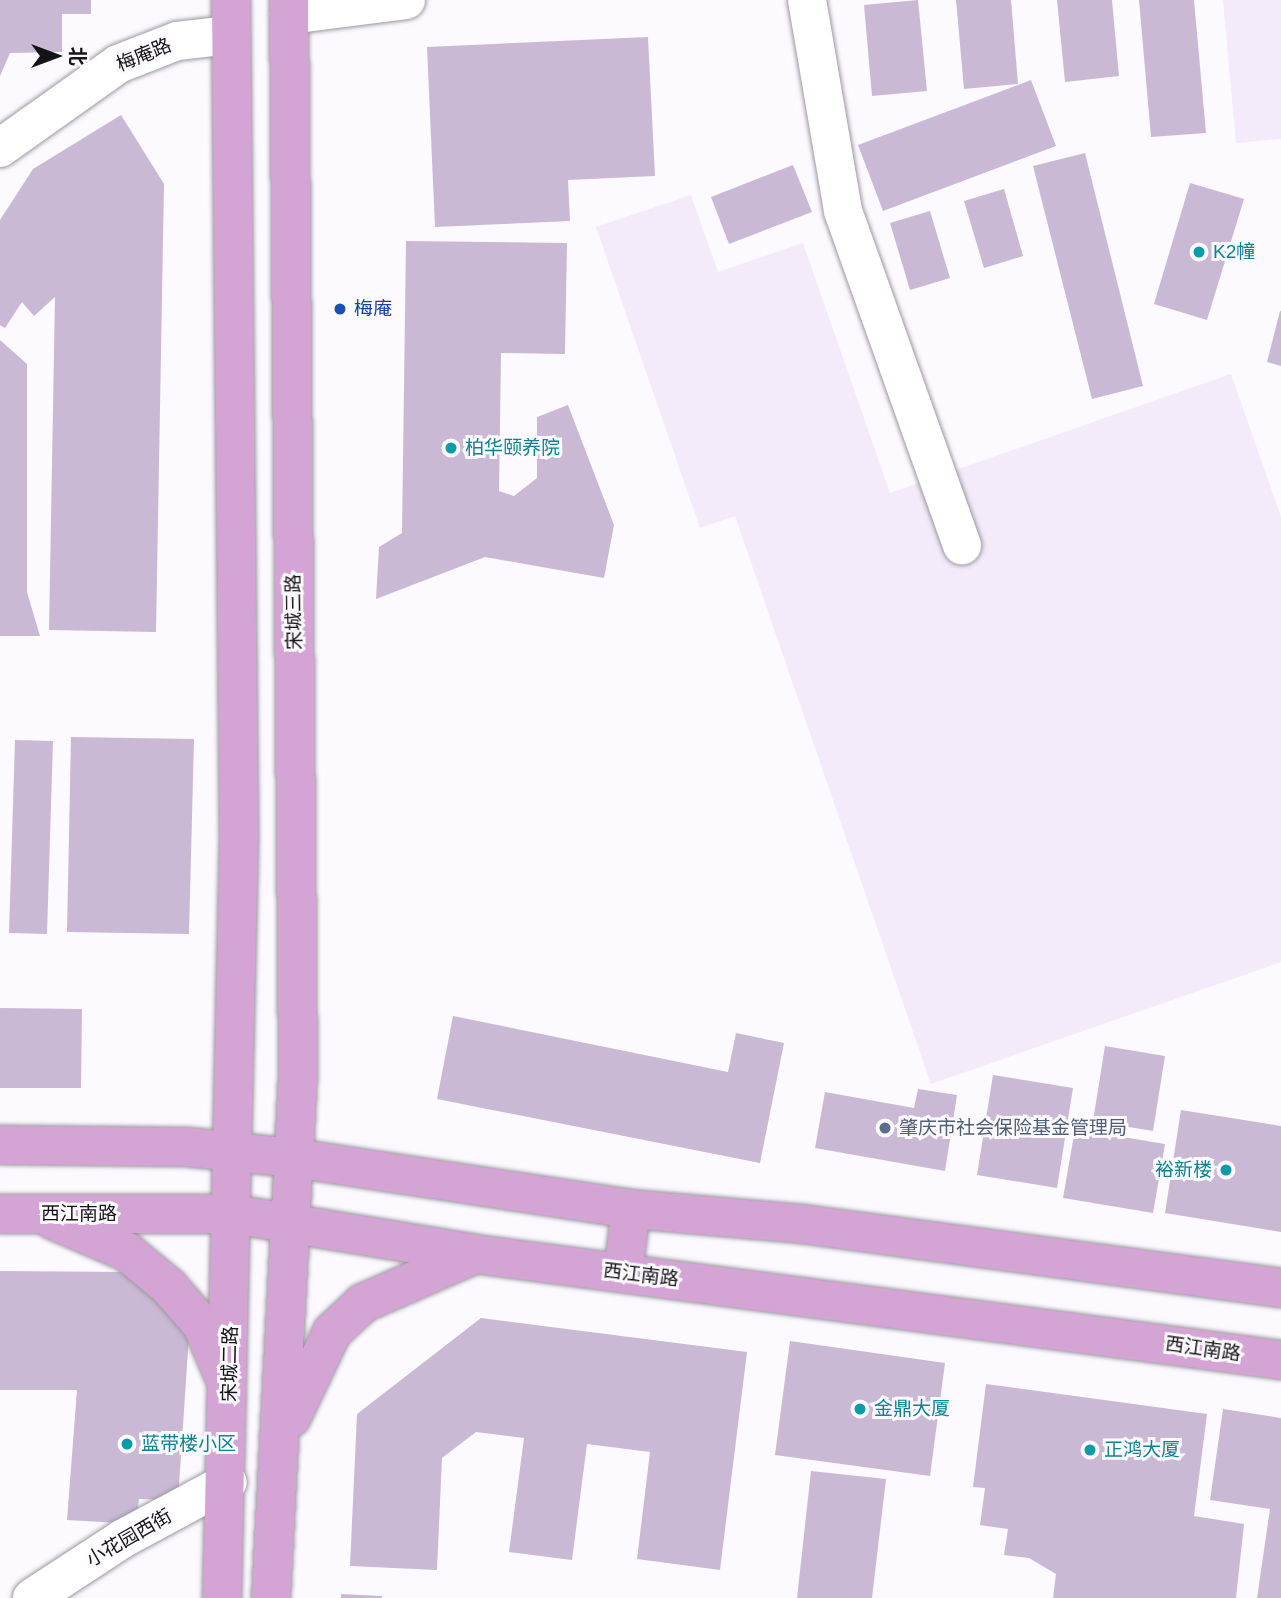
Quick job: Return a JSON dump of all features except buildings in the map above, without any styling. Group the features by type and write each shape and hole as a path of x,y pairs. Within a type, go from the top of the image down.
{"main road":[{"name":"宋城三路","path":"289,7 294,1158 290,1224"},
{"path":"230,18 239,837 232,1214"},
{"path":"0,1145 233,1153 294,1158 631,1209 802,1224 1281,1288"},
{"path":"623,1273 631,1209"},
{"name":"西江南路","path":"0,1214 232,1214 475,1254 1281,1360"},
{"path":"38,1214 127,1252 169,1287 202,1325 230,1391"},
{"name":"宋城二路","path":"222,1598 228,1482 232,1214"},
{"path":"271,1598 290,1224"},
{"path":"278,1451 307,1375 332,1332 363,1303 475,1254"}],"street":[{"path":"289,7 406,0"},
{"path":"807,0 843,211 962,545"},
{"name":"梅庵路","path":"0,148 118,64 230,18"},
{"name":"小花园西街","path":"32,1598 122,1539 228,1482"}],"shaded area":[{"path":"1223,0 1281,0 1281,139 1236,143"},
{"path":"691,195 718,272 803,243 890,493 1231,374 1281,517 1281,962 931,1084 735,516 700,528 596,227"}],"place":[{"name":"K2幢","path":"1199,252"},
{"name":"梅庵","path":"340,309"},
{"name":"柏华颐养院","path":"451,448"},
{"name":"肇庆市社会保险基金管理局","path":"885,1128"},
{"name":"裕新楼","path":"1226,1170"},
{"name":"金鼎大厦","path":"860,1409"},
{"name":"蓝带楼小区","path":"127,1444"},
{"name":"正鸿大厦","path":"1090,1450"}]}
